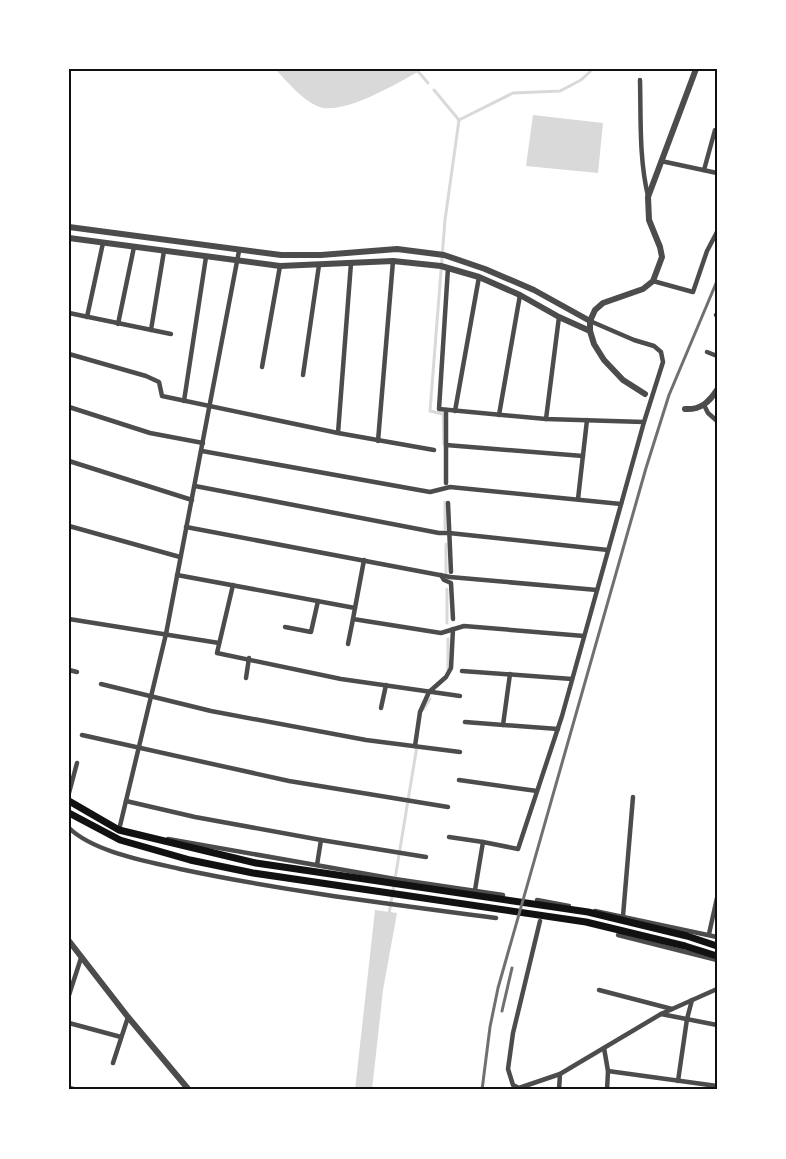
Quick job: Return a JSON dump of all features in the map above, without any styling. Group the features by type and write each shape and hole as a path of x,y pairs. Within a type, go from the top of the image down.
{"main road":[{"path":"69,801 119,830 256,863 588,912 687,936 717,946"},
{"path":"69,813 120,840 253,873 586,922 685,946 717,958"}],"street":[{"path":"648,197 696,69"},
{"path":"640,80 642,163 648,197 649,220 662,257 653,281 643,289 603,303 595,310 590,321 590,331 594,344 613,371 628,384 645,394"},
{"path":"704,170 717,130"},
{"path":"661,160 717,173"},
{"path":"69,227 281,255 397,249 441,254 485,269 534,290 590,321 654,346 662,352 663,362 558,729 518,849 448,837"},
{"path":"653,281 693,292 707,251 717,232"},
{"path":"69,238 280,266 393,261 444,267 479,277 520,295 559,318 590,331"},
{"path":"87,317 103,243"},
{"path":"118,324 134,247"},
{"path":"151,330 164,251"},
{"path":"238,251 166,634 119,830 129,830 271,858 503,895"},
{"path":"184,401 206,257"},
{"path":"378,441 393,261"},
{"path":"338,433 351,263"},
{"path":"262,366 280,266"},
{"path":"303,375 319,266"},
{"path":"444,267 439,409 546,419 644,422"},
{"path":"455,411 479,277"},
{"path":"499,415 520,295"},
{"path":"69,312 171,334"},
{"path":"546,419 559,318"},
{"path":"707,352 717,356"},
{"path":"69,354 146,376 159,382 162,396 378,441 435,450"},
{"path":"685,410 693,410 704,405 717,390"},
{"path":"704,405 708,413 717,421"},
{"path":"69,407 150,433 203,443"},
{"path":"446,410 446,483"},
{"path":"578,500 587,420"},
{"path":"446,446 583,456"},
{"path":"202,451 430,492 450,487 621,504"},
{"path":"69,461 192,500"},
{"path":"195,486 427,531 609,550"},
{"path":"448,502 451,572"},
{"path":"69,526 180,557"},
{"path":"186,527 441,575 597,590"},
{"path":"348,644 364,560"},
{"path":"177,575 355,609"},
{"path":"441,575 444,580 451,583 453,619"},
{"path":"233,585 217,653 341,679 460,696"},
{"path":"285,627 311,632 318,601"},
{"path":"69,619 219,643"},
{"path":"354,619 441,633 464,626 584,636"},
{"path":"415,746 420,712 429,692 446,677 451,668 453,629"},
{"path":"246,678 249,658"},
{"path":"69,670 77,672"},
{"path":"462,670 572,679"},
{"path":"503,725 510,674"},
{"path":"101,684 211,711 366,740 460,752"},
{"path":"381,708 386,685"},
{"path":"465,722 558,729"},
{"path":"82,735 289,781 448,807"},
{"path":"69,793 77,763"},
{"path":"459,780 537,791"},
{"path":"623,916 633,797"},
{"path":"126,801 195,817 426,857"},
{"path":"69,828 103,847 124,855 237,881 496,918"},
{"path":"317,865 321,840"},
{"path":"475,890 483,843"},
{"path":"267,886 271,858"},
{"path":"440,910 444,886"},
{"path":"709,934 717,898"},
{"path":"537,900 717,937"},
{"path":"540,921 513,1033 508,1069 513,1085 519,1088 560,1074 661,1014 717,989"},
{"path":"618,934 717,958"},
{"path":"69,941 189,1090"},
{"path":"69,995 81,958"},
{"path":"599,990 672,1009"},
{"path":"678,1080 692,1000"},
{"path":"661,1014 717,1025"},
{"path":"113,1063 128,1017"},
{"path":"69,1023 121,1037"},
{"path":"604,1048 609,1071 607,1090"},
{"path":"609,1071 678,1080 704,1087 717,1086"},
{"path":"559,1090 560,1074"},
{"path":"69,1088 77,1090"}],"shaded area":[{"path":"275,69 423,69 355,103 328,108 317,106 305,99"},
{"path":"533,115 603,123 598,173 526,166"},
{"path":"375,910 397,913 383,990 372,1090 355,1090"}],"waterway":[{"path":"416,69 428,83"},
{"path":"459,120 513,93 560,91 581,80 593,69"},
{"path":"434,90 459,120 445,220 430,411 443,414 444,444"},
{"path":"445,502 445,529"},
{"path":"446,544 446,573"},
{"path":"447,589 447,623"},
{"path":"448,639 448,669"},
{"path":"423,710 430,699"},
{"path":"395,879 417,746"},
{"path":"389,914 394,885"}],"railway":[{"path":"482,1090 490,1027 498,988 646,468 669,395 717,281"},
{"path":"502,1011 512,968"}]}
